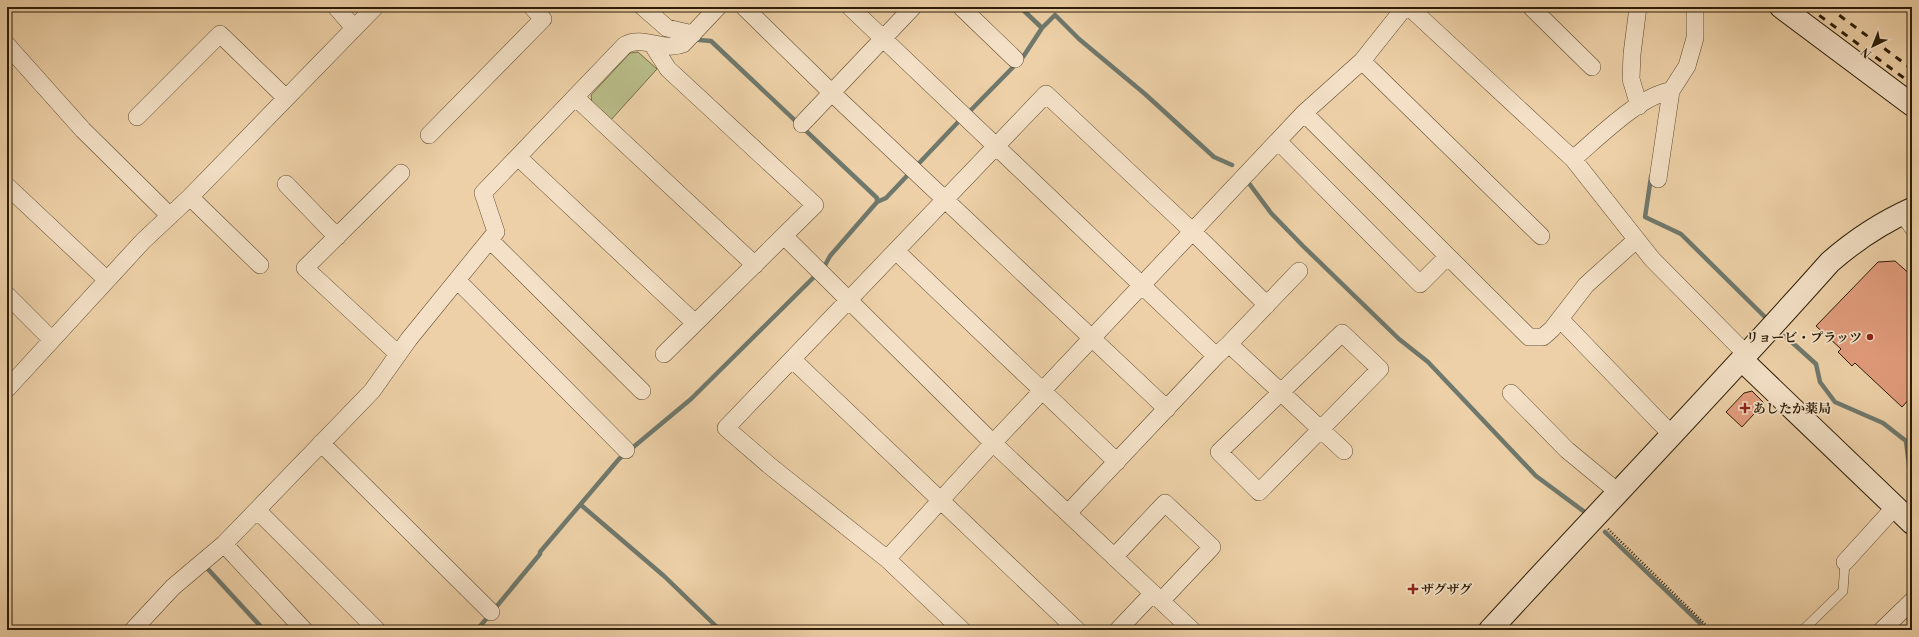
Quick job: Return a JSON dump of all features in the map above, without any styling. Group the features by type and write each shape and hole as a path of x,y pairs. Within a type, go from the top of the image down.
{"street":[{"path":"336,7 354,28"},
{"path":"7,389 143,240 190,196 374,7"},
{"path":"429,135 543,19 532,7"},
{"path":"643,7 667,28 692,34"},
{"path":"133,630 173,587 224,544 372,391 398,354 496,232 483,193 625,45 632,41 676,47 683,44 718,7"},
{"path":"744,7 832,93 1167,409"},
{"path":"850,7 1216,356"},
{"path":"802,124 913,7"},
{"path":"961,7 1015,59"},
{"path":"887,559 993,443 1304,113 1362,61 1405,7"},
{"path":"1409,7 1573,159 1652,259 1744,358 1894,508 1912,523"},
{"path":"1531,7 1592,67"},
{"path":"1638,7 1632,54 1631,79 1639,106"},
{"path":"1573,159 1628,113 1667,92 1687,66 1692,52 1696,31 1695,7"},
{"path":"1781,7 1912,105"},
{"path":"137,118 220,34 286,98"},
{"path":"652,44 668,69 815,204 664,354"},
{"path":"7,45 83,130 170,216"},
{"path":"1362,61 1541,236"},
{"path":"1658,179 1667,92"},
{"path":"962,630 887,559 770,466 726,428 850,301 1046,94 1192,231 1267,305"},
{"path":"575,97 755,265"},
{"path":"1304,113 1529,337 1543,337 1560,319 1586,286 1636,240"},
{"path":"1278,141 1420,284 1447,257"},
{"path":"518,157 695,323"},
{"path":"398,354 305,268 401,173"},
{"path":"286,184 337,237"},
{"path":"7,186 106,280"},
{"path":"190,196 260,265"},
{"path":"1490,630 1671,434 1744,358 1830,262 1845,250 1905,212"},
{"path":"784,236 993,443 1192,630"},
{"path":"490,240 642,391"},
{"path":"896,251 1117,462"},
{"path":"1068,513 1216,356 1300,271"},
{"path":"457,280 626,450"},
{"path":"9,302 52,340"},
{"path":"1560,319 1671,434"},
{"path":"1342,333 1380,369 1259,492 1219,452 1281,392 1342,333"},
{"path":"1229,344 1344,451"},
{"path":"792,360 1077,630"},
{"path":"1511,393 1567,450 1618,492"},
{"path":"321,444 491,612"},
{"path":"1114,557 1165,503 1212,547 1118,630"},
{"path":"1845,562 1894,508"},
{"path":"257,510 377,630"},
{"path":"224,544 304,630"},
{"path":"1882,630 1912,600"}],"lane":[{"path":"1905,212 1912,233"},
{"path":"1804,629 1843,591 1845,562"}],"path":[{"path":"1595,516 1711,630"}],"green space":[{"path":"638,52 657,69 610,121 592,103 591,95 630,53"}],"building":[{"name":"リョービ・プラッツ","path":"1895,261 1912,276 1912,396 1902,407 1855,363 1852,366 1838,352 1841,349 1816,326 1878,262"},
{"name":"あしたか薬局","path":"1752,391 1764,403 1742,427 1726,412 1744,393"}],"waterway":[{"path":"632,7 640,13"},
{"path":"1020,7 1042,28 1055,15 1079,39 1145,94 1214,157 1232,165"},
{"path":"970,111 1023,57 1042,28"},
{"path":"699,40 711,41 877,198 877,202"},
{"path":"823,269 830,256 877,202 886,198 960,120"},
{"path":"1651,177 1645,217 1681,234 1766,318"},
{"path":"1248,182 1271,213 1303,246 1399,339 1428,362 1536,476 1586,513"},
{"path":"477,630 540,554 540,552 619,459 691,399 817,274"},
{"path":"1785,336 1816,364 1820,382 1835,402 1883,423 1906,441 1909,465 1912,473"},
{"path":"581,505 664,576 720,630"},
{"path":"1605,532 1707,630"},
{"path":"206,567 264,630"}],"railway":[{"path":"1808,7 1912,84"},
{"path":"1828,7 1912,69"},
{"path":"1904,7 1912,13"}],"place":[{"name":"リョービ・プラッツ","path":"1870,337"},
{"name":"あしたか薬局","path":"1745,408"},
{"name":"ザグザグ","path":"1413,589"}]}
